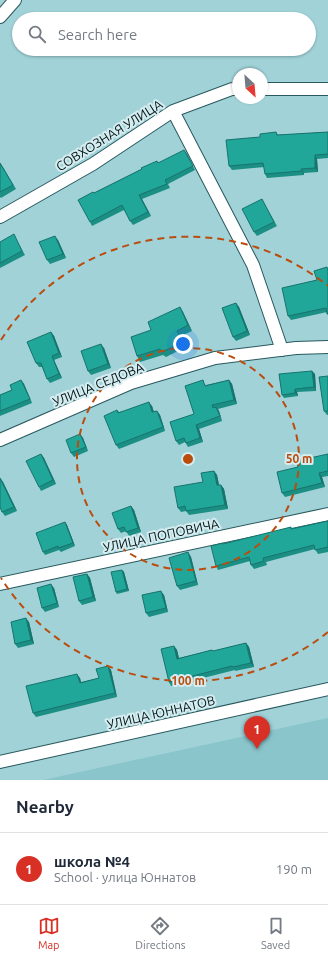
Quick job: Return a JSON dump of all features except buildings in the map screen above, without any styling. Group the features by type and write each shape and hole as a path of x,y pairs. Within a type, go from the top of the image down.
{"street":[{"path":"0,17 15,0"},
{"name":"СОВХОЗНАЯ УЛИЦА","path":"0,217 93,164 173,111 232,89"},
{"path":"268,89 328,90"},
{"path":"173,111 253,265 282,350"},
{"name":"УЛИЦА СЕДОВА","path":"0,440 131,383 215,358 282,350 328,347"},
{"name":"УЛИЦА ПОПОВИЧА","path":"0,584 328,514"},
{"name":"УЛИЦА ЮННАТОВ","path":"0,762 328,689"}],"shaded area":[{"path":"328,718 328,780 43,780"}],"place":[{"name":"школа №4","path":"257,749"}]}
